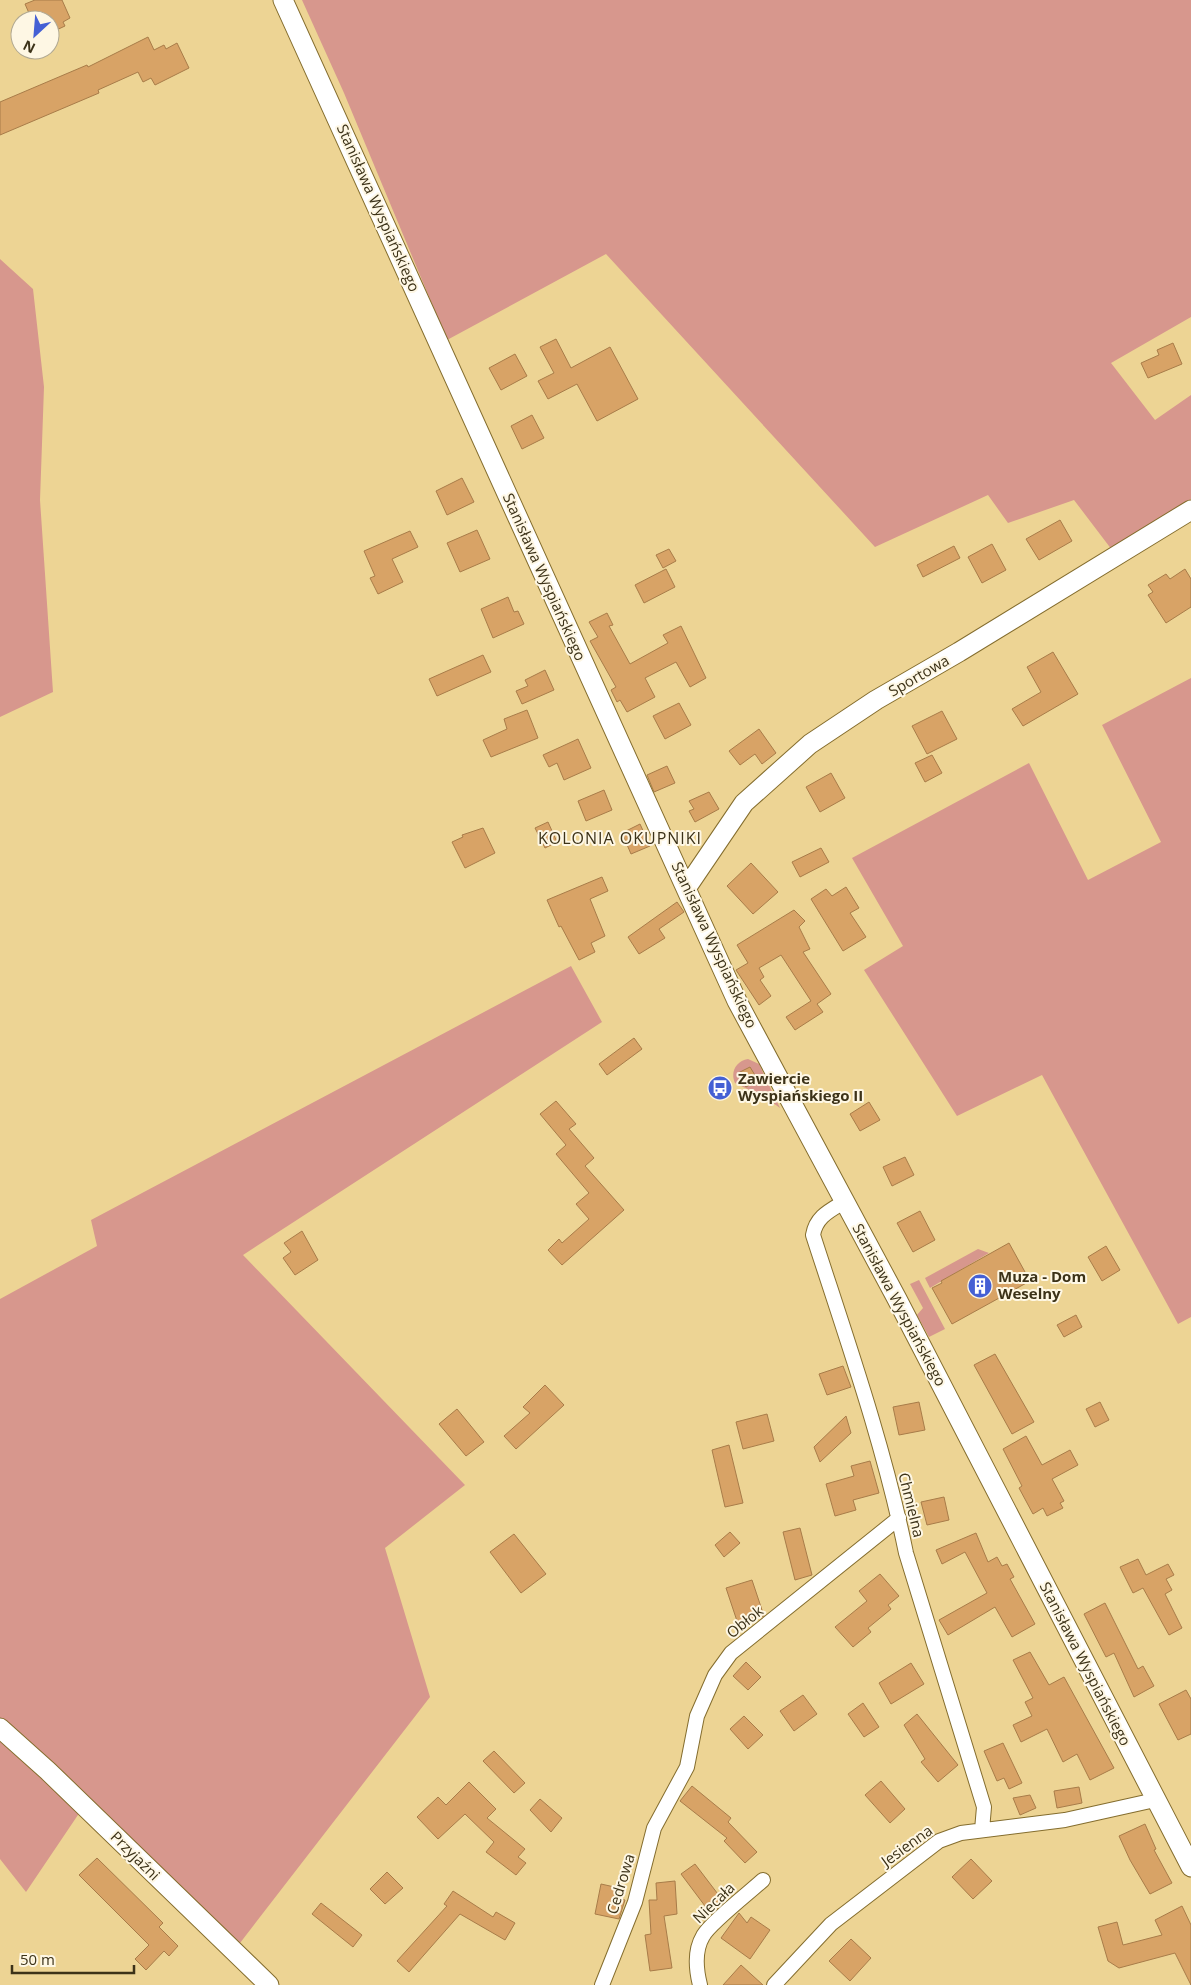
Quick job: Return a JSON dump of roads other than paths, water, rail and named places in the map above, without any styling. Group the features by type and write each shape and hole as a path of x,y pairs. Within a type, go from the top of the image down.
{"street":[{"name":"Stanisława Wyspiańskiego","path":"283,0 628,762 687,887 737,1001 890,1286 1191,1867"},
{"name":"Sportowa","path":"687,887 744,803 810,744 876,700 959,652 1191,510"},
{"name":"Chmielna","path":"844,1202 823,1215 814,1225 813,1235 870,1412 899,1518 906,1553 984,1807 982,1830"},
{"name":"Obłok","path":"673,1794 688,1767 697,1716 715,1674 724,1661 899,1518"},
{"name":"Przyjaźni","path":"0,1728 55,1778 269,1985"},
{"name":"Cedrowa","path":"602,1985 635,1902 654,1828 673,1794"},
{"name":"Jesienna","path":"774,1985 831,1924 939,1841 961,1833 1065,1820 1155,1800"},
{"name":"Niecała","path":"700,1985 696,1968 703,1934 763,1880"}],"place":[{"name":"Zawiercie Wyspiańskiego II","path":"720,1088"},
{"name":"Muza - Dom Weselny","path":"980,1286"}],"district":[{"name":"KOLONIA OKUPNIKI","path":"620,838"}]}
